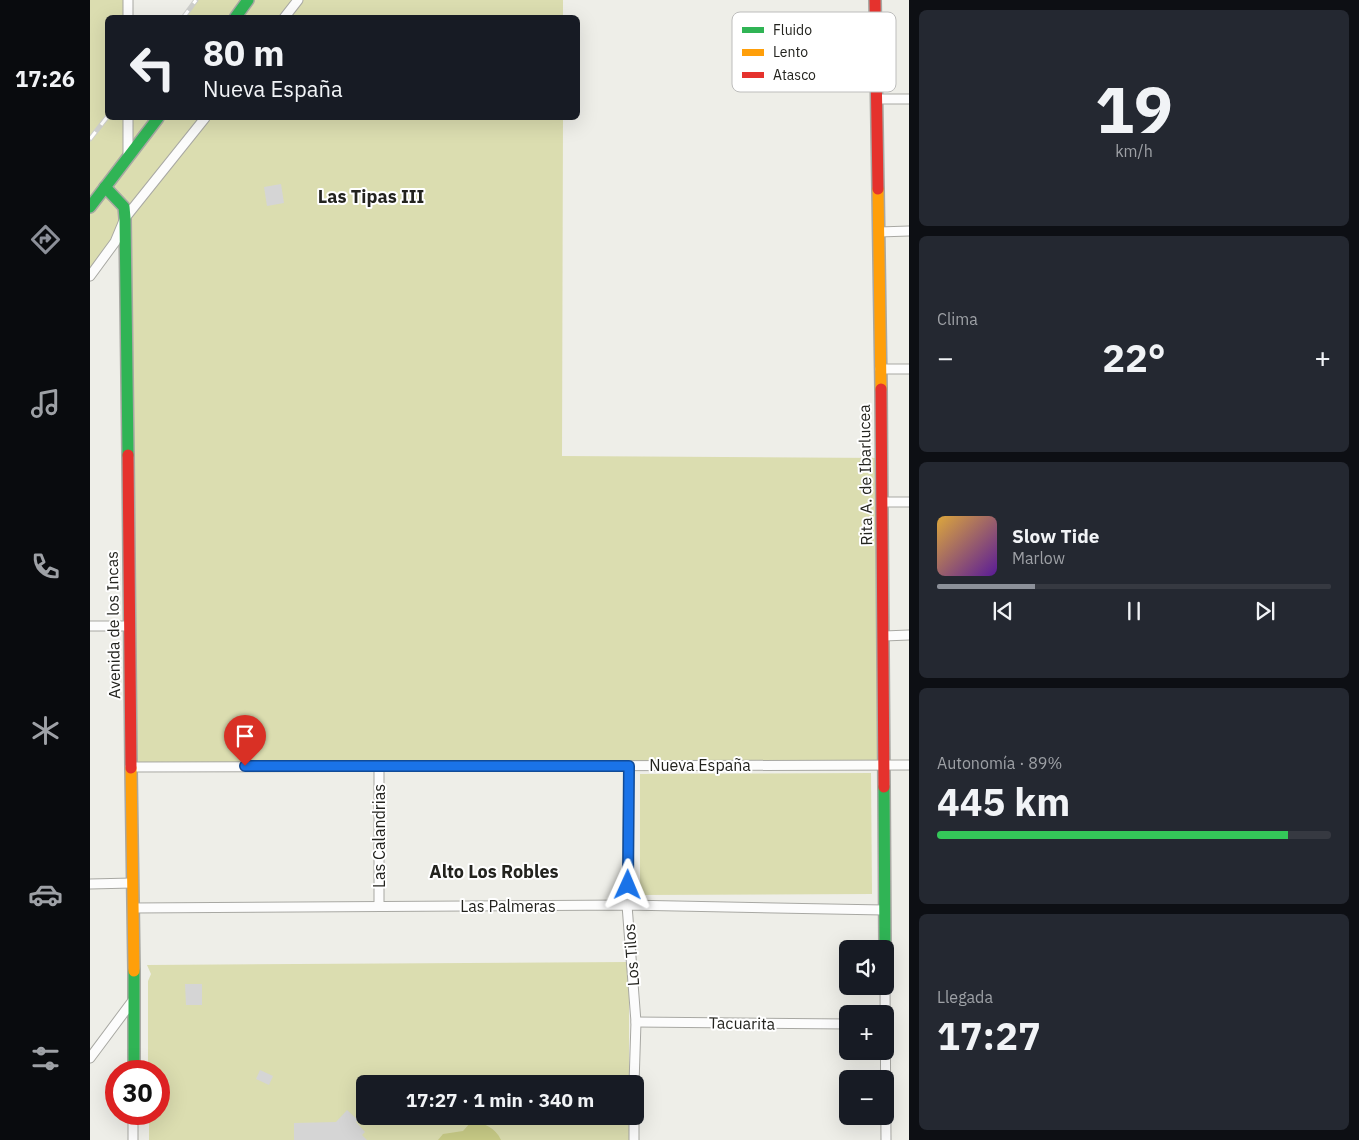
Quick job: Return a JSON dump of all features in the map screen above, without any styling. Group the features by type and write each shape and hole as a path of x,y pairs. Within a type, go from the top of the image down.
{"main road":[{"path":"237,15 248,0"},
{"name":"Rita A. de Ibarlucea","path":"877,92 884,636 885,940"},
{"path":"90,207 156,120"},
{"name":"Avenida de los Incas","path":"105,188 124,207 125,218 134,1060"}],"street":[{"path":"128,0 128,15"},
{"path":"286,15 298,0"},
{"path":"877,100 909,99"},
{"path":"128,120 128,158"},
{"path":"90,276 115,242 125,218 204,120"},
{"path":"879,232 909,231"},
{"path":"880,369 909,368"},
{"path":"882,502 909,502"},
{"path":"90,626 129,626"},
{"path":"884,636 909,635"},
{"name":"Nueva España","path":"130,767 909,765"},
{"name":"Las Calandrias","path":"379,766 379,906"},
{"name":"Los Tilos","path":"629,766 627,905 636,1022 634,1075"},
{"path":"90,884 132,883"},
{"name":"Las Palmeras","path":"133,908 627,905 884,910"},
{"path":"90,1058 134,999"},
{"name":"Tacuarita","path":"636,1022 839,1024"},
{"path":"885,1060 886,1140"},
{"path":"133,1125 133,1140"},
{"path":"634,1125 634,1140"}],"shaded area":[{"path":"90,0 128,0 128,15 105,15 105,120 563,120 562,456 881,458 883,765 130,767 125,220 90,276"},
{"path":"196,0 563,0 563,15 185,15"},
{"path":"871,773 872,894 640,895 640,774"},
{"path":"629,962 629,1075 356,1075 356,1125 630,1125 630,1140 149,1140 149,1125 170,1125 170,1060 148,1060 148,981 151,974 147,965"},
{"path":"468,1125 486,1125 496,1132 501,1140 438,1140 443,1134 463,1131"}],"building":[{"path":"281,184 284,203 267,206 264,187"},
{"path":"185,984 202,984 202,1005 186,1005"},
{"path":"260,1070 273,1076 269,1085 256,1079"},
{"path":"347,1110 356,1118 356,1125 359,1125 365,1132 362,1135 367,1140 294,1140 294,1123 336,1122"}],"railway":[{"path":"185,15 196,0"},
{"path":"90,139 105,120"}],"traffic: fast":[{"path":"237,15 248,0"},
{"path":"90,207 156,120"},
{"path":"105,187 124,207 125,218 128,455"},
{"path":"884,787 885,940"},
{"path":"134,971 134,1060"}],"traffic: slow":[{"path":"878,189 881,389"},
{"path":"131,768 134,971"}],"traffic: jam":[{"path":"875,0 875,12"},
{"path":"876,92 878,189"},
{"path":"881,389 884,787"},
{"path":"128,455 131,768"}],"district":[{"name":"Las Tipas III","path":"371,196"},
{"name":"Alto Los Robles","path":"494,871"}],"route":[{"path":"245,766 629,766 628,885"}]}
